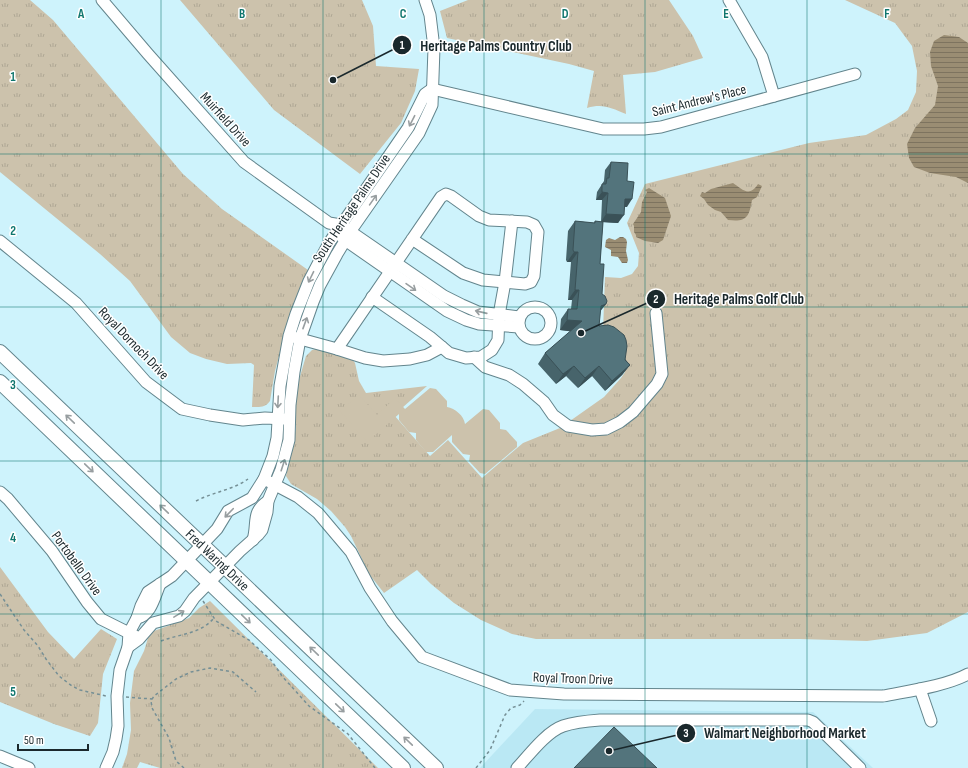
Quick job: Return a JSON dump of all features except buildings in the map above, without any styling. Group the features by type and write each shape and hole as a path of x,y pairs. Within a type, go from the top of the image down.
{"main road":[{"name":"Fred Waring Drive","path":"0,352 436,768"},
{"name":"Fred Waring Drive","path":"0,382 403,768"}],"street":[{"name":"Muirfield Drive","path":"102,0 244,162 329,223 339,228"},
{"name":"South Heritage Palms Drive","path":"129,633 140,615 148,592 172,576 217,529 228,511 252,498 264,479 275,447 282,370 294,337 347,236 419,133 432,105 434,48 430,15 424,0"},
{"path":"729,0 762,57 774,96"},
{"name":"Saint Andrew's Place","path":"432,89 603,129 644,129 661,127 855,74"},
{"name":"South Heritage Palms Drive","path":"153,623 179,616 185,611 194,598 262,530 266,505 275,485 290,440 291,390 296,314 309,281 324,251 408,128 425,94 432,89"},
{"path":"337,349 392,267 412,239 442,197 446,194 479,216 489,220 527,222 534,225 538,232 534,276 531,282 524,284 483,280 463,273 412,239"},
{"path":"372,297 449,353 466,358 481,357 492,350 498,340 499,320 512,221"},
{"path":"339,228 347,236 392,267 444,296 499,320 519,322"},
{"name":"Royal Dornoch Drive","path":"0,241 76,303 146,382 182,409 244,420 265,418 290,420"},
{"path":"474,357 486,367 509,375 523,384 544,402 553,415 568,426 592,430 606,429 620,422 633,412 657,384 662,374 656,313"},
{"path":"294,337 365,358 384,361 427,356 442,347"},
{"name":"Royal Troon Drive","path":"264,479 298,496 318,513 351,552 370,588 392,621 422,656 510,690 564,694 883,696 920,689 962,678 968,674"},
{"name":"Portobello Drive","path":"0,492 8,499 52,551 87,602 101,619 140,639"},
{"path":"252,498 266,505"},
{"path":"128,647 140,639 153,623 140,615"},
{"path":"106,768 113,752 116,739 118,726 117,696 120,670 128,647 129,633"},
{"path":"920,689 931,721"},
{"path":"517,768 551,732 562,726 600,720 808,720 813,722 860,768"},
{"path":"0,756 29,768"}],"path":[{"path":"196,501 209,494 241,483 248,479"},
{"path":"0,594 24,630 65,682 80,690 105,696 152,699"},
{"path":"203,601 218,622 248,640 268,657 309,706 348,734 375,768"},
{"path":"161,641 188,634 206,626 214,618"},
{"path":"184,768 178,764 174,757 169,738 152,708 152,699 176,679 191,672 210,668 233,672 256,692"},
{"path":"476,768 490,750 505,715 511,708 522,704 525,691"}],"shaded area":[{"path":"944,35 959,37 968,43 968,183 956,177 930,173 914,167 909,158 907,144 915,128 935,105 938,86 931,66 930,52 934,41"},
{"path":"733,183 742,190 746,191 752,191 758,184 762,186 757,197 752,200 750,211 746,218 739,220 728,220 721,212 708,205 700,196 702,192 705,193 711,189"},
{"path":"649,188 665,198 671,216 663,240 658,243 645,241 636,237 634,232 633,224 641,212 642,202 647,192 645,190"},
{"path":"620,237 626,239 627,242 627,263 622,263 618,257 611,256 611,250 605,247 606,240 609,238 615,240"},
{"path":"535,709 813,712 873,768 480,768"}],"green space":[{"path":"0,0 30,0 53,20 183,174 222,209 308,270 290,315 275,371 270,401 266,405 262,407 252,407 254,365 251,363 227,364 190,353 171,337 130,281 100,254 0,172"},
{"path":"180,0 362,0 373,26 376,66 419,69 415,91 401,123 360,174 274,110"},
{"path":"468,0 669,0 693,36 703,58 655,72 623,75 626,114 602,106 587,108 594,71 569,64 447,38 440,11"},
{"path":"845,0 968,0 968,612 927,633 867,641 800,639 536,639 512,634 481,620 454,603 417,570 384,593 369,574 351,536 345,527 331,511 317,499 291,484 286,476 296,428 296,390 306,356 312,350 319,348 352,359 355,363 359,381 366,393 427,386 394,415 430,456 448,440 482,478 523,443 560,428 604,397 625,372 622,358 603,331 605,277 621,278 632,274 638,266 639,253 627,223 645,184 809,143 866,135 896,119 908,110 916,92 917,71 912,46 895,23"},
{"path":"430,388 436,389 447,401 447,407 459,413 465,424 483,409 489,410 500,423 500,429 506,430 517,442 517,447 485,474 480,473 469,461 470,455 463,454 452,442 452,435 433,452 426,452 416,440 416,433 409,432 399,420 399,414 367,442 340,411 359,395 377,415 395,398 405,409"},
{"path":"0,567 48,632 74,659 101,629 117,639 103,674 98,723 90,736 54,724 0,702"},
{"path":"210,601 378,768 160,768 140,762 137,768 122,768 127,754 131,730 130,703 134,671 144,651 148,638 154,631 189,618 199,608"}],"place":[{"name":"Heritage Palms Country Club","path":"333,80"},
{"name":"Heritage Palms Golf Club","path":"581,333"},
{"name":"Walmart Neighborhood Market","path":"609,751"}]}
